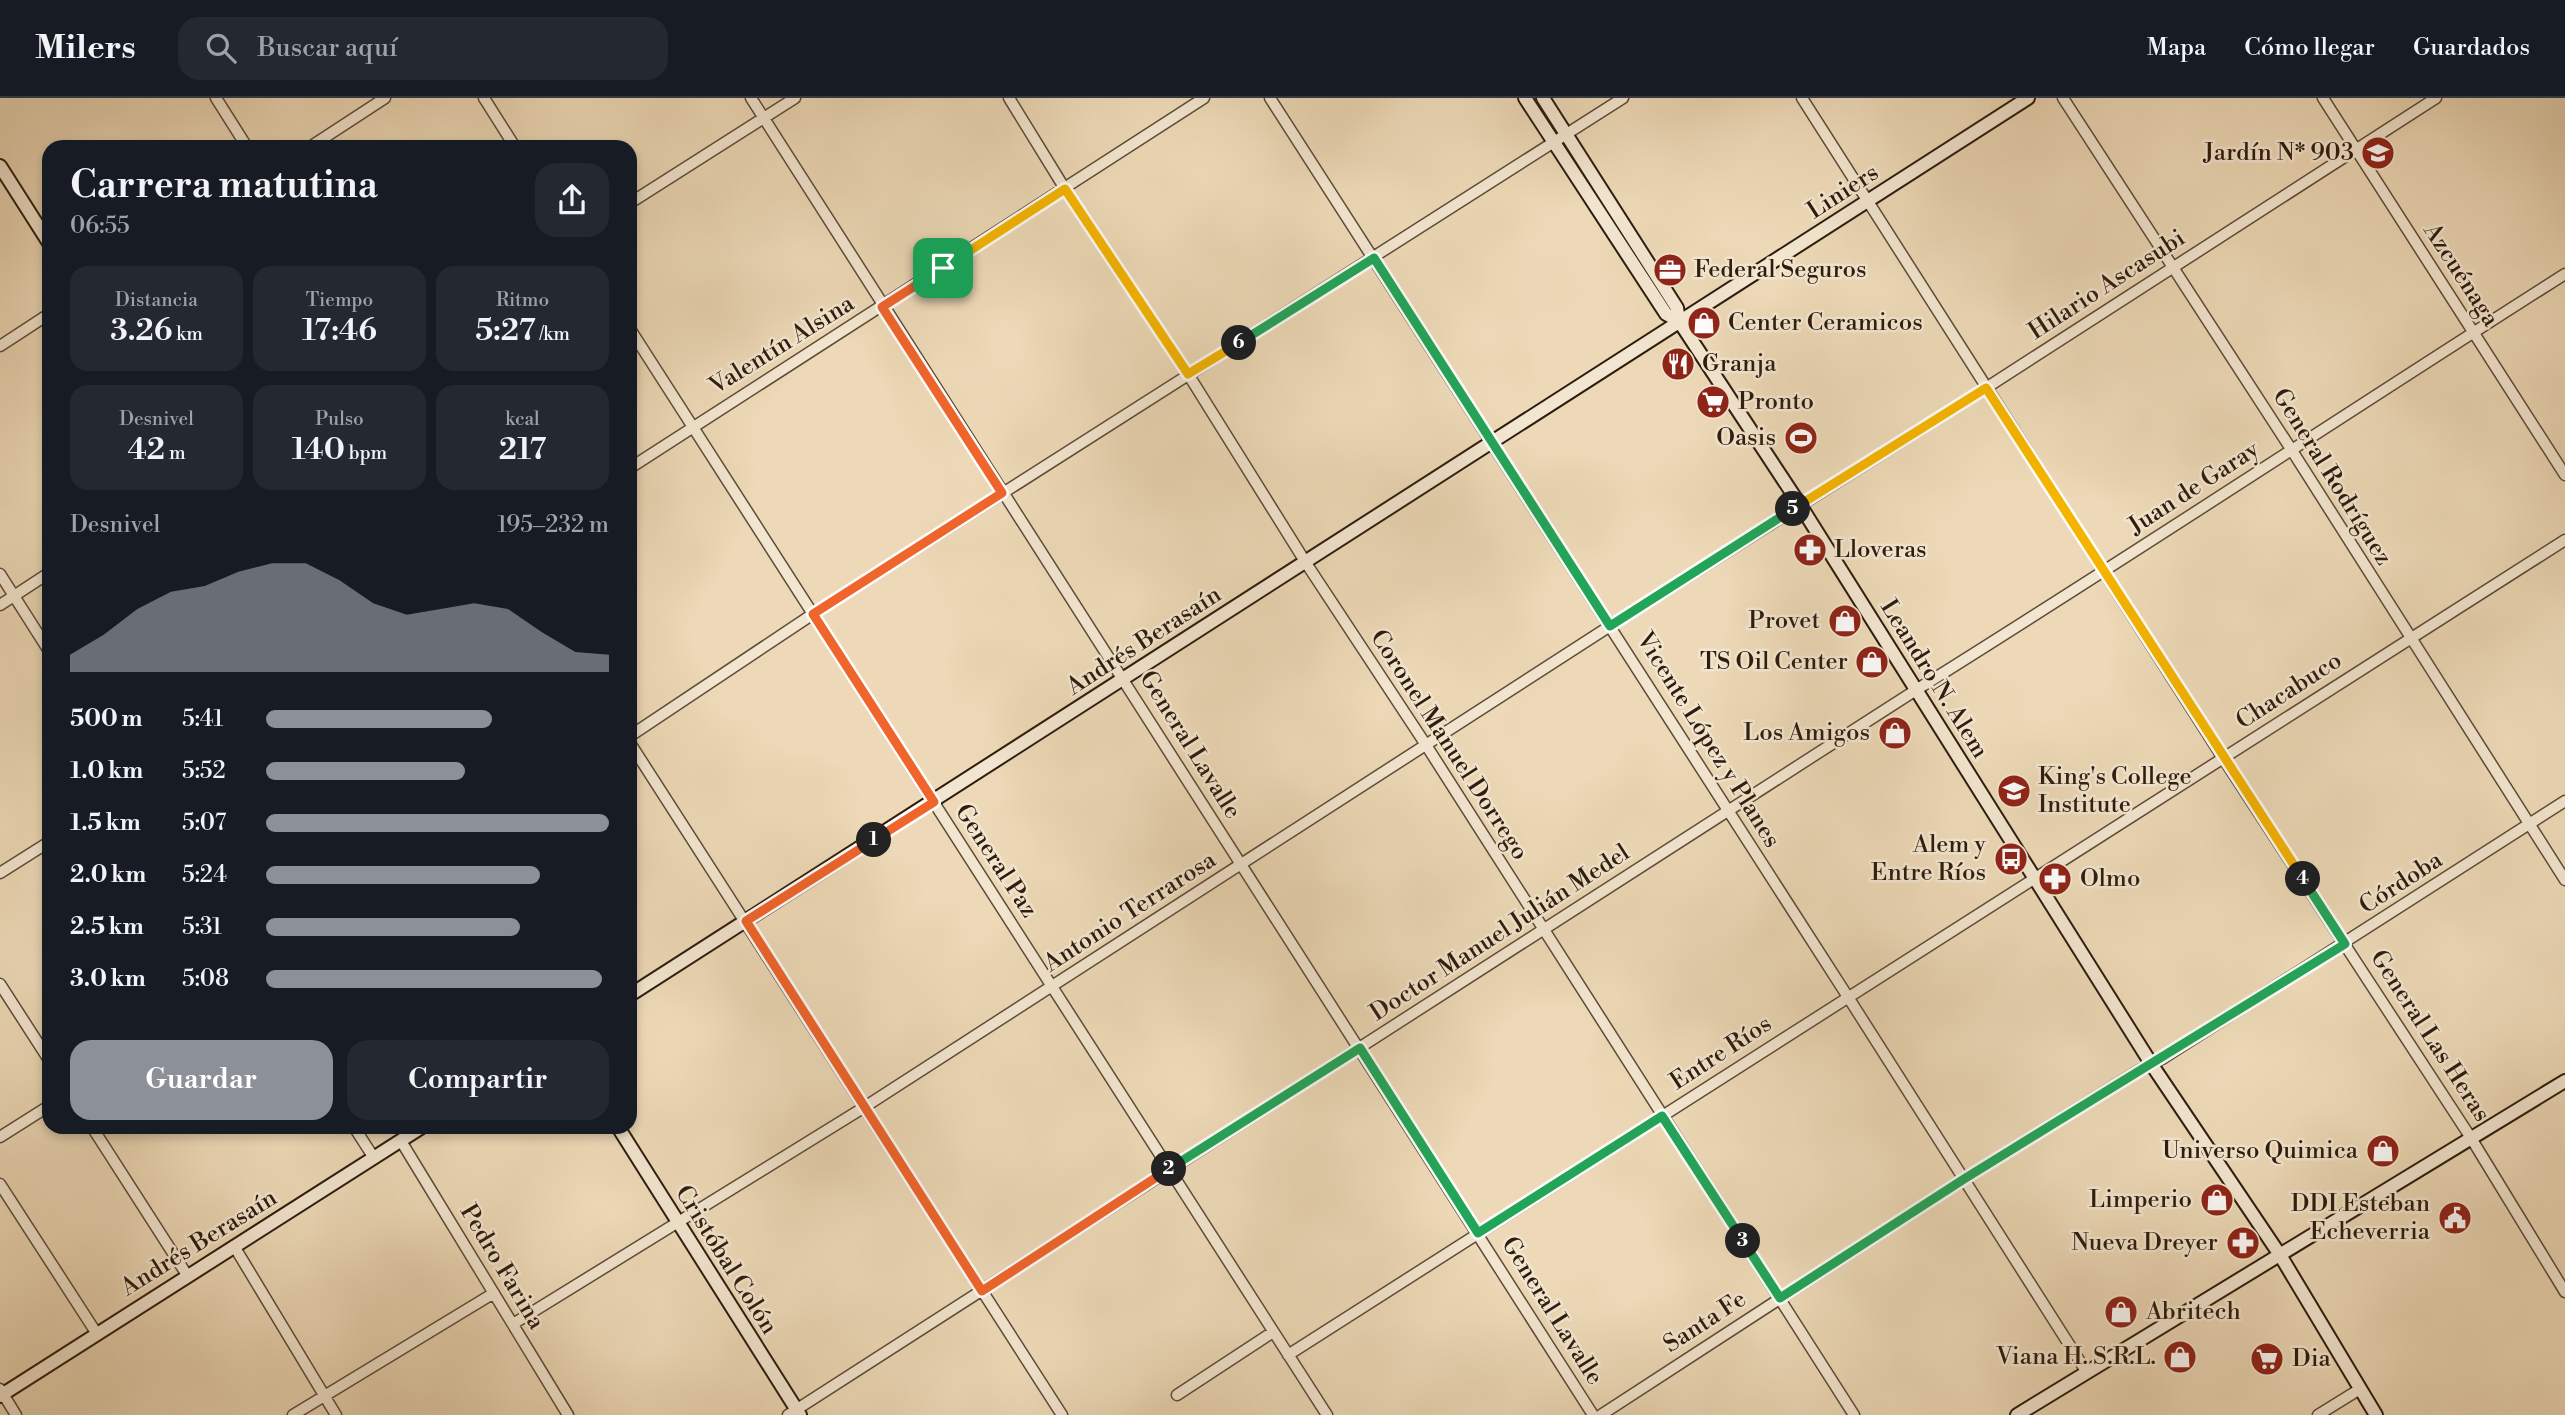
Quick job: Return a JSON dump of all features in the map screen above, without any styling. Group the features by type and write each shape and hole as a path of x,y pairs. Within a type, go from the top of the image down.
{"street":[{"path":"216,98 243,140"},
{"path":"321,140 385,98"},
{"path":"484,98 511,140"},
{"name":"General Lavalle","path":"751,98 882,307 1124,679 1593,1415"},
{"path":"637,200 795,98"},
{"name":"Coronel Manuel Dorrego","path":"1009,98 1854,1415"},
{"name":"Valentín Alsina","path":"637,463 1204,98"},
{"name":"Vicente López y Planes","path":"1270,98 2086,1371"},
{"name":"Leandro N. Alem","path":"1525,98 1666,314 1679,321"},
{"name":"Leandro N. Alem","path":"1543,98 1676,308 1679,321 1800,505 2152,1065 2280,1255 2376,1415"},
{"path":"637,731 813,614 1623,98"},
{"name":"General Las Heras","path":"1801,98 2223,758 2471,1138 2565,1292"},
{"name":"Liniers","path":"1679,321 2028,98"},
{"name":"General Rodríguez","path":"2063,98 2291,449 2565,880"},
{"name":"Azcuénaga","path":"2323,98 2565,475"},
{"name":"Hilario Ascasubi","path":"1800,505 2435,98"},
{"path":"0,166 42,232"},
{"name":"Juan de Garay","path":"1916,690 2104,573 2291,449 2565,275"},
{"path":"0,346 42,319"},
{"name":"Andrés Berasaín","path":"637,991 1679,321"},
{"name":"General Paz","path":"637,340 1327,1415"},
{"name":"Antonio Terrarosa","path":"513,1324 863,1108 1800,505"},
{"name":"Chacabuco","path":"2036,877 2565,540"},
{"path":"0,574 42,640"},
{"path":"0,605 42,578"},
{"name":"Doctor Manuel Julián Medel","path":"795,1413 1916,690"},
{"path":"637,754 1062,1415"},
{"name":"Córdoba","path":"2152,1065 2565,801"},
{"path":"0,873 42,846"},
{"name":"Entre Ríos","path":"1288,1355 2036,877"},
{"path":"0,984 42,1049"},
{"name":"Santa Fe","path":"1601,1415 1964,1179 2140,1069 2152,1065"},
{"path":"2017,1415 2565,1081"},
{"path":"0,1137 42,1110"},
{"path":"96,1134 187,1275"},
{"path":"359,1134 374,1158"},
{"name":"Andrés Berasaín","path":"1,1393 412,1134"},
{"name":"Cristóbal Colón","path":"622,1134 795,1413"},
{"name":"Pedro Farina","path":"401,1141 568,1415"},
{"path":"0,1184 97,1334"},
{"path":"234,1246 336,1415"},
{"path":"293,1415 494,1293"},
{"path":"1177,1395 1273,1332"},
{"path":"2318,1415 2360,1390"},
{"path":"1,1393 16,1415"}],"place":[{"name":"Jardín N* 903","path":"2378,153"},
{"name":"Federal Seguros","path":"1670,270"},
{"name":"Center Ceramicos","path":"1704,323"},
{"name":"Granja","path":"1678,364"},
{"name":"Pronto","path":"1713,402"},
{"name":"Oasis","path":"1801,438"},
{"name":"Lloveras","path":"1810,550"},
{"name":"Provet","path":"1845,621"},
{"name":"TS Oil Center","path":"1872,662"},
{"name":"Los Amigos","path":"1895,733"},
{"name":"King's College Institute","path":"2014,791"},
{"name":"Alem y Entre Ríos","path":"2011,859"},
{"name":"Olmo","path":"2055,879"},
{"name":"Universo Quimica","path":"2383,1151"},
{"name":"Limperio","path":"2217,1200"},
{"name":"DDI Esteban Echeverria","path":"2455,1218"},
{"name":"Nueva Dreyer","path":"2243,1243"},
{"name":"Abritech","path":"2121,1312"},
{"name":"Viana H. S.R.L.","path":"2180,1357"},
{"name":"Dia","path":"2267,1359"}],"route":[{"path":"1065,189 1188,374 1374,258 1610,626 1986,388 2345,944 1964,1179 1780,1298 1662,1116 1478,1233 1360,1048 982,1291 746,921 934,802 813,614 1002,493 882,307 943,268 1065,189"}]}
